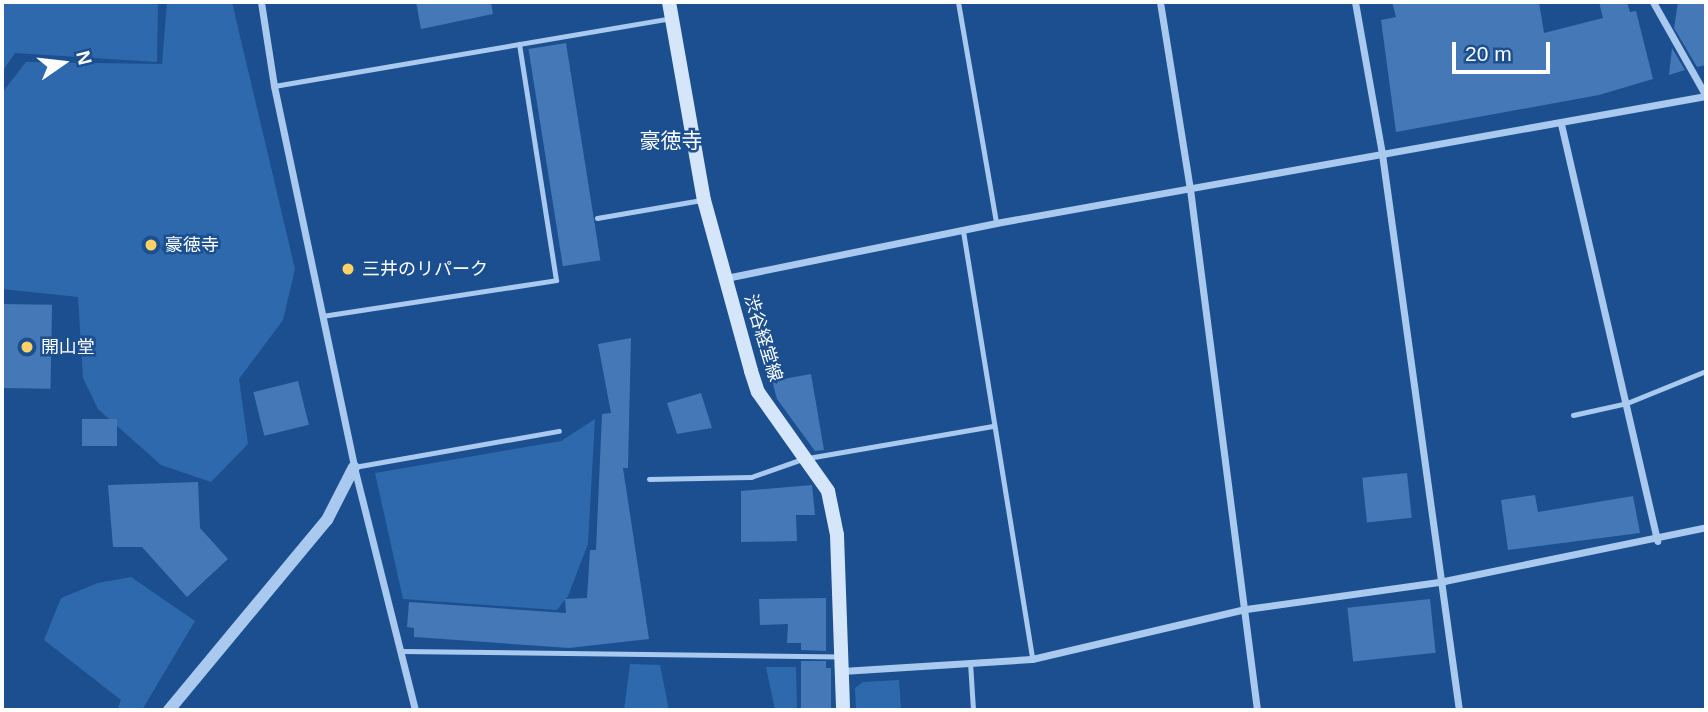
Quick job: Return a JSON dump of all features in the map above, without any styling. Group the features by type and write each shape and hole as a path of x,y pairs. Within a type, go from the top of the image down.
{"main road":[{"name":"渋谷経堂線","path":"669,2 704,200 758,392 802,459 828,491 836,535 843,710"}],"street":[{"path":"261,2 274,86 354,467 415,710"},
{"path":"1160,2 1190,189 1257,710"},
{"path":"1354,2 1382,154 1444,581 1459,710"},
{"path":"725,278 996,223 1706,96 1653,2"},
{"path":"1560,124 1657,541"},
{"path":"169,710 327,520 354,467"},
{"path":"841,671 1032,659 1246,609 1444,581 1657,541 1706,527"}],"lane":[{"path":"958,2 996,223"},
{"path":"274,86 671,18"},
{"path":"322,316 556,280 519,44"},
{"path":"597,218 704,200"},
{"path":"963,231 1032,659"},
{"path":"1573,415 1627,403 1706,371"},
{"path":"649,479 751,477 802,459 994,426"},
{"path":"354,467 559,430"},
{"path":"401,651 841,656"},
{"path":"970,662 972,710"}],"shaded area":[{"path":"2,2 158,2 157,62 15,53 2,72"},
{"path":"167,2 232,2 295,269 283,320 239,379 248,444 211,482 161,465 98,409 83,378 78,297 2,289 2,93 26,62 162,64"},
{"path":"595,419 588,544 568,596 557,610 403,599 375,473 561,441"},
{"path":"131,577 195,621 142,710 117,710 121,700 44,640 61,598 98,583"},
{"path":"630,664 660,665 669,710 624,710"},
{"path":"766,667 796,667 797,710 775,710"},
{"path":"899,680 901,710 856,710 855,688 863,682"}],"building":[{"path":"416,2 491,2 493,14 421,29"},
{"path":"1392,2 1539,2 1544,33 1603,18 1599,2 1627,2 1630,12 1636,11 1653,79 1599,95 1396,132 1381,20 1396,17"},
{"path":"1678,2 1706,2 1706,65 1697,67 1674,28"},
{"path":"566,43 600,260 563,266 528,49"},
{"path":"1672,48 1685,70 1669,75"},
{"name":"開山堂","path":"2,304 52,305 51,389 2,388"},
{"path":"631,338 628,468 623,468 649,639 569,648 414,637 414,628 407,627 409,602 566,613 565,599 587,598 590,550 596,550 602,414 611,413 598,344"},
{"path":"811,374 824,450 815,451 777,399 772,381"},
{"path":"298,381 309,425 264,436 253,392"},
{"path":"701,393 712,428 677,434 667,403"},
{"path":"82,419 117,419 117,446 82,446"},
{"path":"1407,473 1412,518 1367,522 1362,478"},
{"path":"198,482 200,528 228,559 187,597 142,547 113,547 108,485"},
{"path":"812,485 815,515 796,515 797,541 741,542 741,491"},
{"path":"1535,495 1538,512 1633,496 1640,533 1508,550 1501,500"},
{"path":"826,598 826,651 801,650 801,643 787,643 788,624 760,625 759,599"},
{"path":"1430,599 1436,653 1353,661 1347,608"},
{"path":"801,661 826,661 826,668 831,668 831,710 801,710"}],"place":[{"name":"豪徳寺","path":"151,245"},
{"name":"三井のリパーク","path":"348,269"},
{"name":"開山堂","path":"27,347"}],"district":[{"name":"豪徳寺","path":"671,141"}]}
